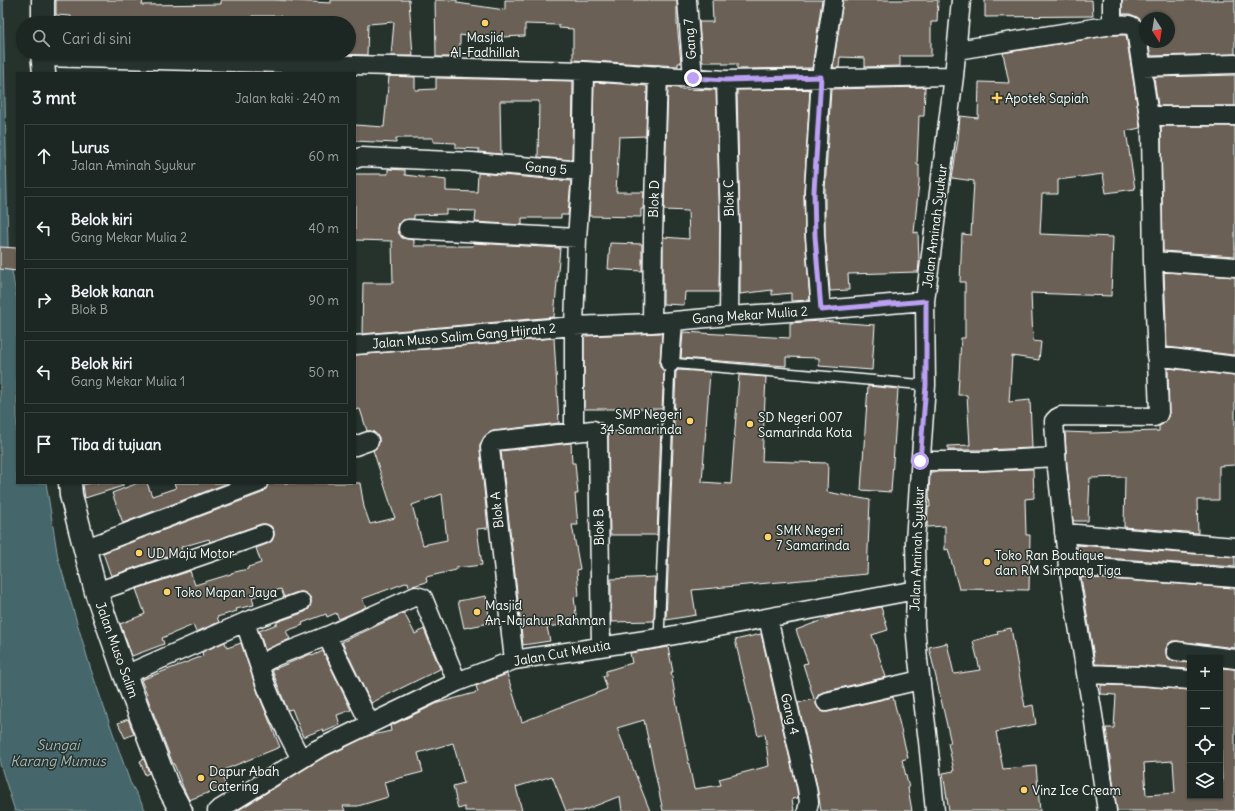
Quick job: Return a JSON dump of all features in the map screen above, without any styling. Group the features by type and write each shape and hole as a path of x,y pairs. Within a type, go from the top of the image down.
{"street":[{"path":"43,0 43,16"},
{"name":"Gang 7","path":"687,0 693,78"},
{"path":"821,310 815,236 814,191 821,77 832,0"},
{"name":"Jalan Aminah Syukur","path":"935,811 915,623 916,590 914,541 926,385 926,301 954,76 961,0"},
{"path":"1112,0 1112,25"},
{"path":"957,50 1112,25 1129,24 1136,30 1151,130 1153,261 1159,412 1158,415 1154,417 1061,416 1054,421 1056,457 1068,566 1107,811"},
{"path":"43,61 584,71 658,74 726,80 821,77 954,76"},
{"path":"1142,67 1235,64"},
{"path":"582,171 584,71"},
{"name":"Blok D","path":"652,323 658,74"},
{"name":"Blok C","path":"726,80 730,240 729,316"},
{"path":"1149,116 1235,116"},
{"name":"Gang 5","path":"356,159 361,157 472,162 582,171 577,238 574,326"},
{"path":"408,229 577,238"},
{"path":"1153,261 1235,267"},
{"name":"Gang Mekar Mulia 2","path":"574,326 652,323 926,301"},
{"path":"670,363 673,321"},
{"path":"574,326 574,431"},
{"name":"Jalan Muso Salim Gang Hijrah 2","path":"356,345 574,326"},
{"path":"1156,356 1235,366"},
{"name":"Blok B","path":"574,431 593,430 597,432 598,436 601,646"},
{"name":"Blok A","path":"514,660 490,448 492,443 495,441 574,431"},
{"path":"920,461 983,461 1056,457"},
{"name":"Jalan Muso Salim","path":"70,484 71,495 96,592 125,675 167,785 181,811"},
{"path":"84,549 255,484"},
{"path":"1064,533 1235,547"},
{"path":"96,592 264,534"},
{"path":"1068,566 1235,578"},
{"name":"Jalan Cut Meutia","path":"217,811 316,750 457,682 514,660 659,638 916,590"},
{"path":"259,665 276,656 327,636 416,596 423,598 457,682"},
{"path":"125,675 245,622 301,602"},
{"name":"Gang 4","path":"768,618 807,788 809,802 807,811"},
{"path":"245,622 264,681 301,759"},
{"path":"327,636 370,724"},
{"path":"1176,651 1224,658"},
{"path":"1086,674 1187,680"},
{"path":"826,702 920,680"}],"lane":[{"path":"659,638 670,363 926,385"}],"water":[{"name":"Sungai Karang Mumus","path":"0,0 3,0 8,246 16,295 16,484 46,484 58,558 91,670 130,782 146,811 15,811 0,764"}],"building":[{"path":"56,0 143,0 142,5 221,4 221,0 274,0 331,3 331,0 409,0 413,56 391,56 394,22 368,24 367,55 356,55 356,16 56,15"},
{"path":"435,0 457,0 457,3 505,10 505,0 677,0 677,23 681,63 678,63 678,66 573,60 573,29 559,28 559,25 525,24 525,36 500,37 499,41 460,35 460,57 436,57"},
{"path":"712,0 822,0 812,68 737,69 737,64 702,62 699,22 713,22"},
{"path":"843,0 938,0 937,22 931,22 931,56 900,56 900,66 865,67 865,58 840,57 839,68 833,68"},
{"path":"985,0 1092,0 1093,16 985,17"},
{"path":"1122,0 1235,0 1235,54 1151,56 1149,48 1175,48 1175,12 1139,12 1139,19 1130,14 1122,14"},
{"path":"1113,35 1126,35 1139,117 1140,128 1126,131 1135,189 1106,193 1103,174 1058,180 1058,194 1042,194 1040,234 1113,237 1111,296 1031,293 1033,341 1041,342 1039,360 1012,356 1009,402 1030,400 1032,448 948,450 948,446 970,445 967,395 958,395 961,338 965,338 965,282 960,282 962,234 971,235 974,181 952,178 960,116 978,118 979,82 1009,83 1003,53"},
{"path":"1235,75 1235,106 1158,106 1154,77"},
{"path":"389,76 415,77 415,90 436,89 436,78 573,81 572,160 538,157 539,101 500,101 501,154 479,152 479,149 456,148 456,143 433,142 433,138 396,138 396,143 356,141 356,125 384,127"},
{"path":"594,82 647,86 646,136 619,137 616,192 644,192 641,217 589,216 592,171"},
{"path":"668,87 679,89 716,90 720,226 719,292 685,292 684,305 663,304 663,237 689,239 688,211 664,210"},
{"path":"925,87 924,116 919,116 917,165 919,165 919,182 914,233 918,232 918,272 848,274 849,290 830,291 825,235 825,191 831,89"},
{"path":"810,89 804,191 805,237 810,300 791,301 791,293 772,295 772,290 740,294 737,90"},
{"path":"1161,126 1235,126 1235,256 1163,251"},
{"path":"388,169 405,170 405,175 446,180 446,191 477,192 478,173 571,181 568,215 561,215 561,218 522,218 522,225 475,222 476,211 446,210 446,214 414,215 414,219 403,220 399,223 398,228 402,238 414,240 414,246 473,246 474,243 560,248 554,317 362,334 363,283 393,283 392,241 356,240 356,174 388,174"},
{"path":"610,243 642,244 642,271 608,269"},
{"path":"0,247 16,248 16,271 0,269"},
{"path":"1164,272 1235,277 1234,355 1167,347"},
{"path":"820,321 875,325 872,370 819,366 819,358 786,357 786,366 681,358 683,332 790,338 790,323"},
{"path":"662,333 660,367 664,371 662,409 584,409 584,336"},
{"path":"554,338 559,423 493,431 486,435 480,444 488,528 477,529 482,565 456,568 456,570 426,577 427,582 409,587 408,582 362,599 366,607 339,619 336,613 327,617 326,614 302,623 303,625 286,631 290,639 265,650 259,631 309,609 311,598 307,594 298,592 284,597 281,589 252,597 254,605 236,609 237,611 217,617 219,622 196,632 193,625 162,638 164,644 132,656 120,624 145,614 136,589 190,571 195,585 248,569 248,567 261,563 256,548 272,541 274,531 271,526 261,524 210,542 209,539 181,547 182,551 111,576 103,553 262,493 266,489 268,484 360,483 364,507 370,524 395,518 373,450 379,443 379,437 371,431 367,431 360,409 356,410 356,355","holes":["442,494 447,540 423,545 412,505"]},
{"path":"1168,368 1235,376 1235,465 1219,466 1219,500 1197,500 1198,533 1124,527 1125,477 1090,478 1088,521 1073,521 1065,432 1092,433 1159,431 1159,426 1168,419 1169,415"},
{"name":"SMK Negeri 7 Samarinda","path":"678,370 710,372 702,482 731,484 739,375 766,377 762,461 828,463 827,492 870,500 867,574 692,590 696,615 666,620 676,372"},
{"name":"SD Negeri 007 Samarinda Kota","path":"868,386 898,389 891,492 861,490"},
{"path":"661,428 657,535 610,535 608,432"},
{"path":"571,443 572,463 575,463 578,494 575,494 578,525 572,525 580,569 577,570 579,596 574,597 577,623 547,627 550,641 523,645 501,451"},
{"path":"1033,469 1034,498 1025,499 1026,535 1030,535 1029,590 959,589 948,549 945,550 945,526 927,527 928,507 930,507 930,472"},
{"path":"123,484 123,486 85,498 83,485"},
{"path":"135,484 147,484 152,496 176,488 174,484 225,484 123,523 112,493"},
{"path":"1077,545 1235,557 1235,567 1077,556"},
{"path":"655,577 654,621 611,622 611,579"},
{"path":"1081,577 1235,588 1235,648 1172,641 1168,644 1166,655 1169,659 1174,661 1187,663 1187,669 1095,664"},
{"name":"Masjid An-Najahur Rahman","path":"486,596 490,623 464,628 458,601"},
{"path":"881,607 888,630 872,635 886,677 823,692 819,694 816,699 816,704 823,712 828,712 893,697 908,758 902,760 909,788 912,811 821,811 817,786 798,703 814,699 803,664 808,663 796,630 833,616"},
{"path":"404,613 415,634 424,629 440,669 371,703 342,642"},
{"path":"1011,628 1025,707 1033,705 1036,724 996,732 1003,769 1036,766 1040,811 949,811 943,773 954,771 948,743 951,743 929,647 947,643 954,674 980,670 973,641 998,634 997,631"},
{"path":"761,634 797,790 798,798 792,799 794,811 663,811 644,720 617,728 650,811 622,811 620,796 582,811 566,811 552,776 516,787 522,811 465,811 465,807 458,809 453,786 464,783 453,743 418,753 423,772 384,782 388,797 358,806 343,806 345,811 237,811 321,759 368,736 391,731 390,726 438,703 478,692 476,686 507,674 522,722 607,689 603,676 606,676 606,671 632,663 630,653 668,647 677,706 694,789 721,785 719,779 769,766 765,734 758,736 735,640"},
{"path":"225,642 227,648 241,643 258,693 280,747 226,769 221,772 226,786 189,800 173,764 141,680 203,656 202,652"},
{"path":"323,651 351,710 337,715 340,725 324,732 323,729 303,737 292,709 287,709 272,670 311,654 312,656"},
{"path":"1223,668 1235,669 1235,811 1117,811 1106,728 1114,728 1116,695 1101,694 1101,685 1187,690 1187,799 1223,799","holes":["1173,761 1175,793 1146,795 1144,763"]},
{"path":"128,719 134,734 125,738 118,723"},
{"path":"144,759 149,773 145,775 140,761"}],"place":[{"name":"Masjid Al-Fadhillah","path":"485,23"},
{"name":"Apotek Sapiah","path":"997,98"},
{"name":"SMP Negeri 34 Samarinda","path":"690,421"},
{"name":"SD Negeri 007 Samarinda Kota","path":"750,424"},
{"name":"SMK Negeri 7 Samarinda","path":"768,537"},
{"name":"UD Maju Motor","path":"139,553"},
{"name":"Toko Ran Boutique dan RM Simpang Tiga","path":"987,562"},
{"name":"Toko Mapan Jaya","path":"167,592"},
{"name":"Masjid An-Najahur Rahman","path":"477,612"},
{"name":"Dapur Abah Catering","path":"201,778"},
{"name":"Vinz Ice Cream","path":"1024,790"}],"route":[{"path":"693,78 726,80 821,77 814,191 815,236 821,310 926,301 926,385 920,461"}]}
